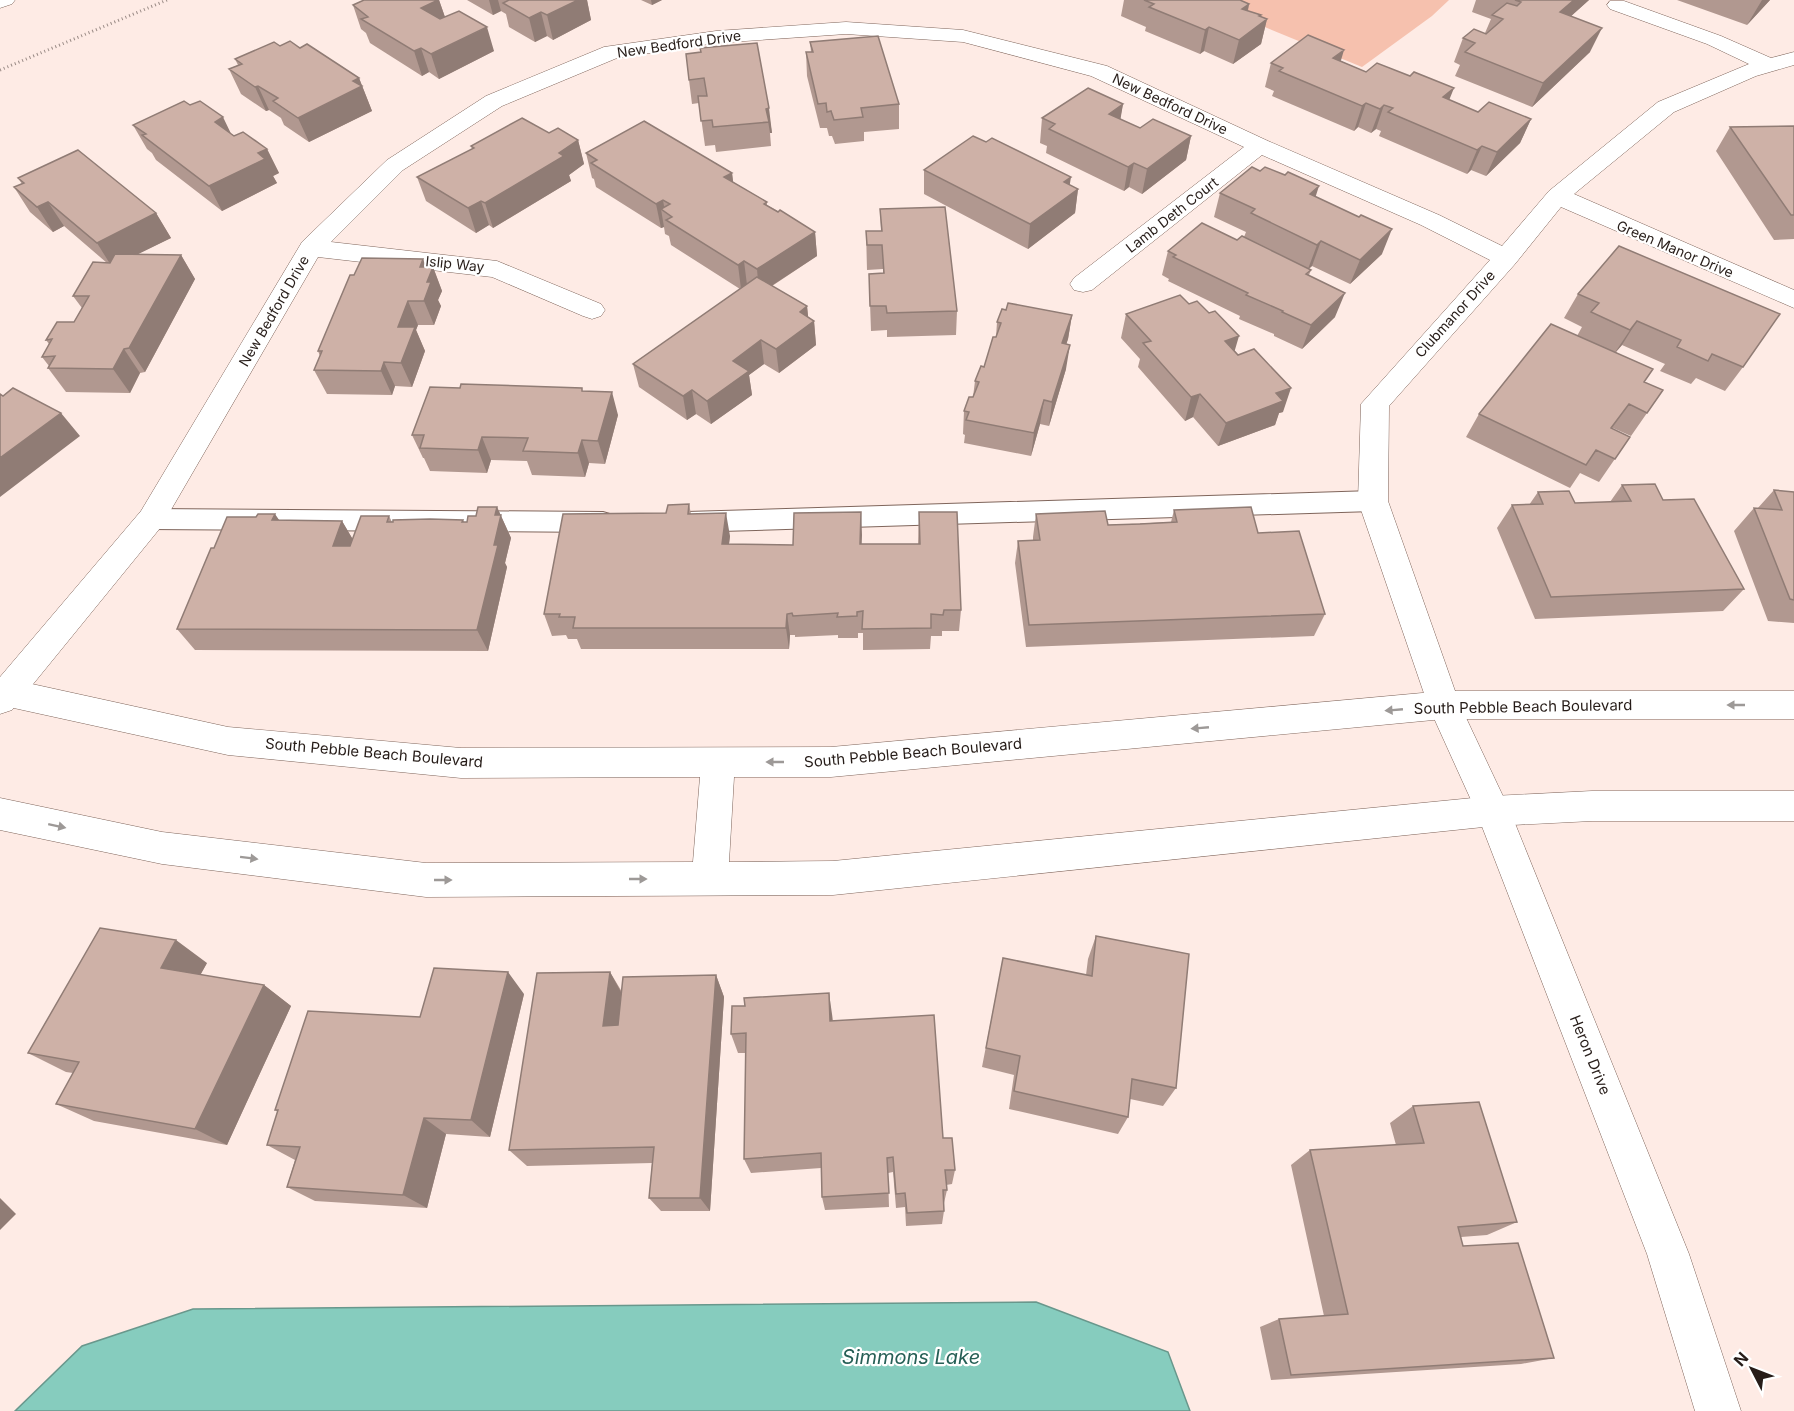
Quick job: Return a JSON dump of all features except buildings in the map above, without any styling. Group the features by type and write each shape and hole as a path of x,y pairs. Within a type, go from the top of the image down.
{"street":[{"path":"0,2 5,0"},
{"path":"1617,5 1782,62"},
{"name":"New Bedford Drive","path":"2,695 151,519 310,248 395,165 494,101 612,52 848,19 963,36 1099,71 1260,146 1430,220 1506,258"},
{"name":"Clubmanor Drive","path":"1444,705 1373,501 1375,404 1506,258 1557,196 1666,107 1748,71 1782,62"},
{"name":"Lamb Deth Court","path":"1083,284 1260,146"},
{"name":"Green Manor Drive","path":"1557,196 1794,300"},
{"name":"Islip Way","path":"310,248 497,269 592,310"},
{"name":"South Pebble Beach Boulevard","path":"2,695 228,741 461,763 831,762 1444,705 1794,705"},
{"name":"Heron Drive","path":"1444,705 1493,811 1668,1254 1718,1411"},
{"path":"710,878 718,762"},
{"path":"0,814 162,848 426,880 832,878 1493,811 1592,806 1794,806"}],"lane":[{"path":"658,522 1373,501"},
{"path":"151,519 623,522"}],"path":[{"path":"0,70 167,0"}],"shaded area":[{"path":"1199,0 1449,0 1432,16 1362,67"}],"water":[{"name":"Simmons Lake","path":"1036,1302 1168,1352 1190,1411 15,1411 82,1346 193,1309"}]}
